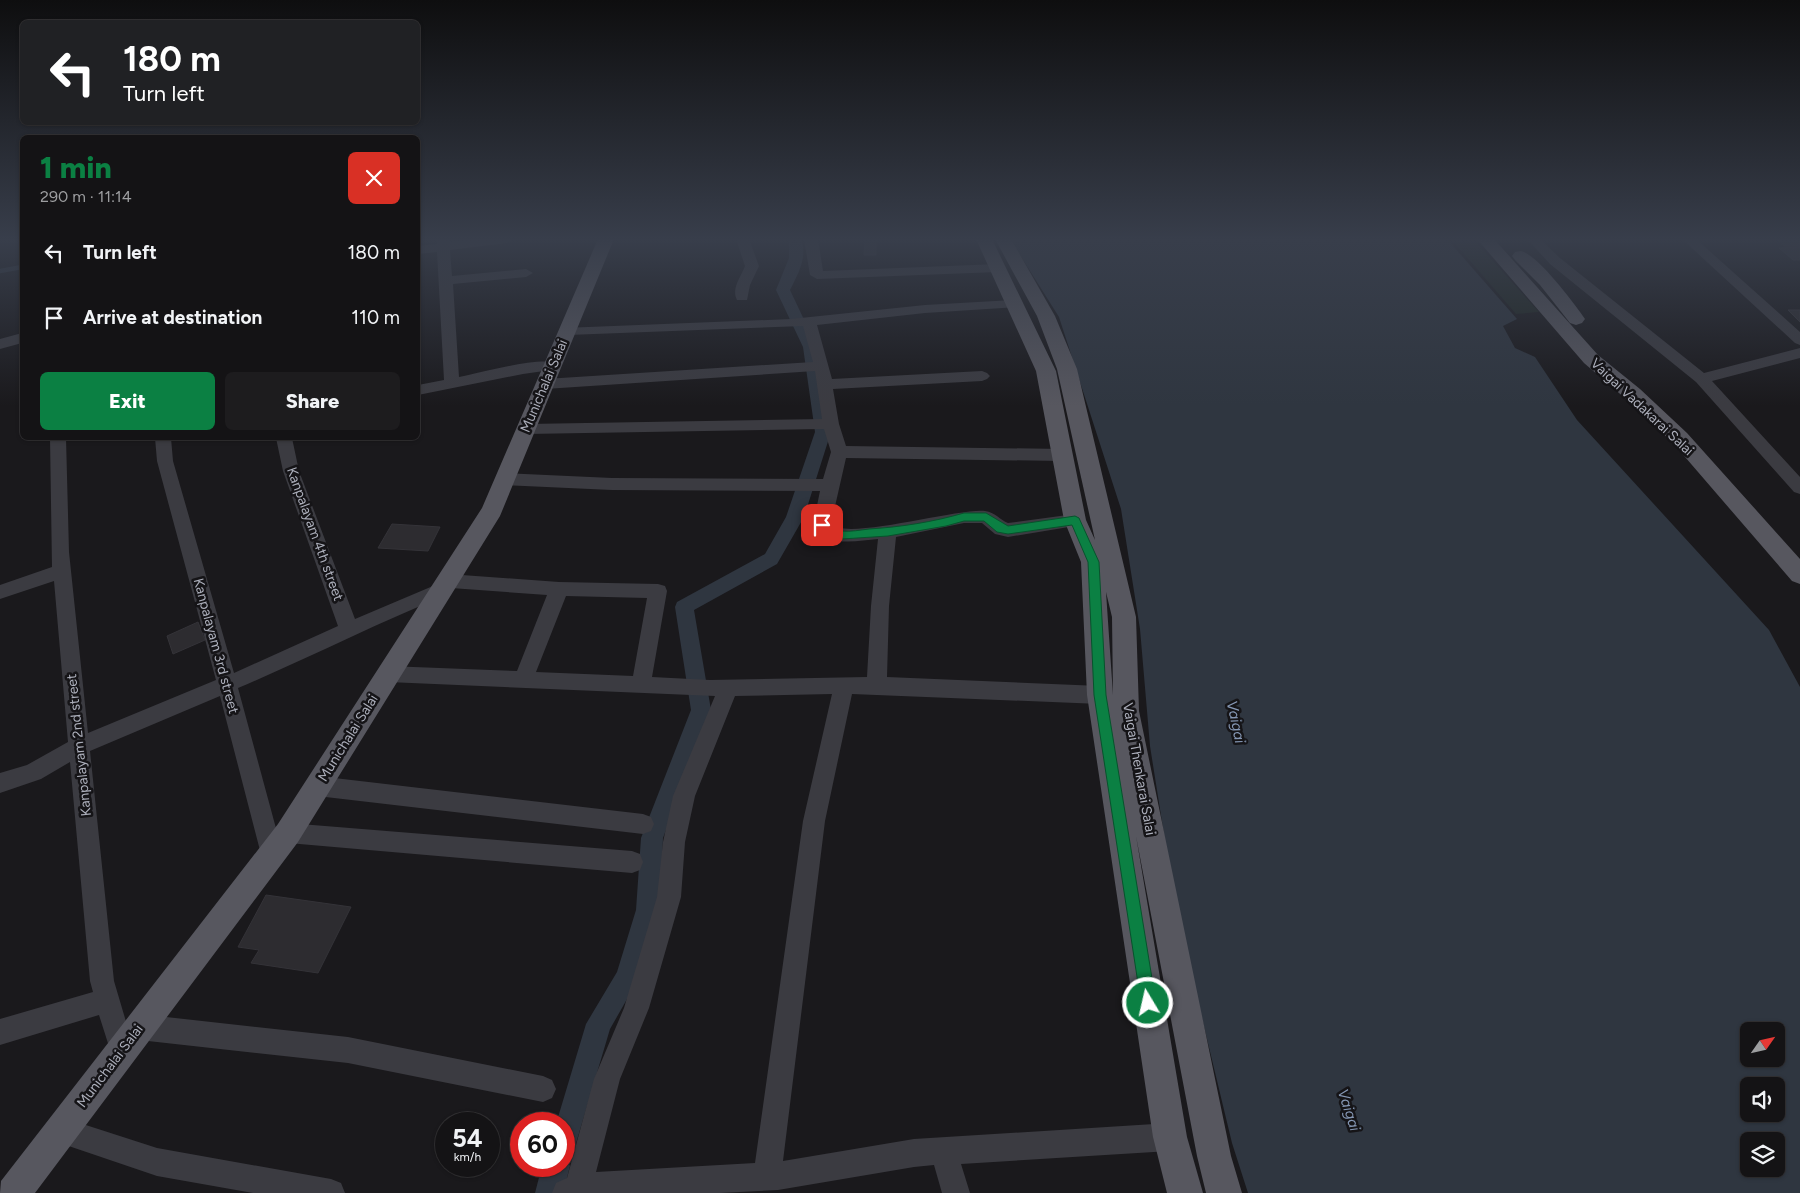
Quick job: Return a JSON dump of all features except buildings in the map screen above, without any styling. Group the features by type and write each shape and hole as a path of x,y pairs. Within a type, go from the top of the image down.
{"main road":[{"name":"Munichalai Salai","path":"13,1193 288,833 492,510 583,295"},
{"name":"Vaigai Thenkarai Salai","path":"1009,295 1046,371 1064,455 1075,520 1093,562 1100,695 1170,1138 1186,1193"},
{"name":"Vaigai Thenkarai Salai","path":"1034,295 1046,316 1067,369 1124,617 1126,711 1214,1156 1224,1193"},
{"name":"Vaigai Vadakarai Salai","path":"1534,295 1590,358 1633,394 1680,438 1800,575"},
{"name":"Vaigai Vadakarai Salai","path":"1556,295 1589,337 1677,417 1724,465 1800,552"}],"street":[{"path":"447,295 452,384"},
{"path":"1598,295 1701,378 1800,488"},
{"path":"1750,295 1800,340"},
{"path":"568,331 792,323 925,309 1013,304"},
{"path":"808,320 822,366 831,424 839,452 823,485 822,525 828,532 842,535 888,532 964,517 986,517 1001,529 1008,530 1075,520"},
{"path":"0,344 20,339"},
{"path":"1701,378 1800,353"},
{"path":"420,390 523,369 549,375 822,366"},
{"path":"825,384 982,376"},
{"path":"526,429 831,424"},
{"name":"Kanpalayam 2nd street","path":"58,440 60,552 102,981 122,1050"},
{"name":"Kanpalayam 3rd street","path":"162,440 165,461 227,684 271,854"},
{"name":"Kanpalayam 4th street","path":"284,440 292,471 349,629"},
{"path":"839,452 1064,455"},
{"path":"505,480 612,484 823,485"},
{"path":"877,685 880,606 888,532"},
{"path":"0,592 62,571"},
{"path":"0,783 33,772 80,746 227,684 445,585 658,591 641,685"},
{"path":"524,681 559,589"},
{"path":"388,674 685,687 877,685 1100,695"},
{"path":"767,1176 814,821 844,685"},
{"path":"720,688 698,759 684,796 674,842 669,897 636,1008 607,1079 572,1190 767,1176 914,1153 1170,1138"},
{"path":"317,786 643,824"},
{"path":"288,833 632,862"},
{"path":"0,1032 107,1000"},
{"path":"139,1027 348,1050 543,1089"},
{"path":"61,1130 157,1162 331,1193"},
{"path":"944,1152 956,1193"}],"shaded area":[{"path":"1499,295 1523,295 1539,312 1516,314"}],"water":[{"name":"Vaigai","path":"1045,295 1496,295 1517,319 1503,326 1515,348 1535,357 1577,420 1769,630 1800,687 1800,1193 1248,1193 1232,1143 1176,910 1150,746 1140,629 1121,509 1059,317"}],"waterway":[{"path":"572,1112 599,1024 627,978 648,910 652,838 701,710 684,607 771,559 795,517 823,432 810,347 785,295"},
{"path":"549,1193 553,1177"}],"route":[{"path":"822,525 828,532 842,535 888,532 964,517 986,517 1001,529 1008,530 1075,520 1093,562 1100,695 1148,1003"}]}
